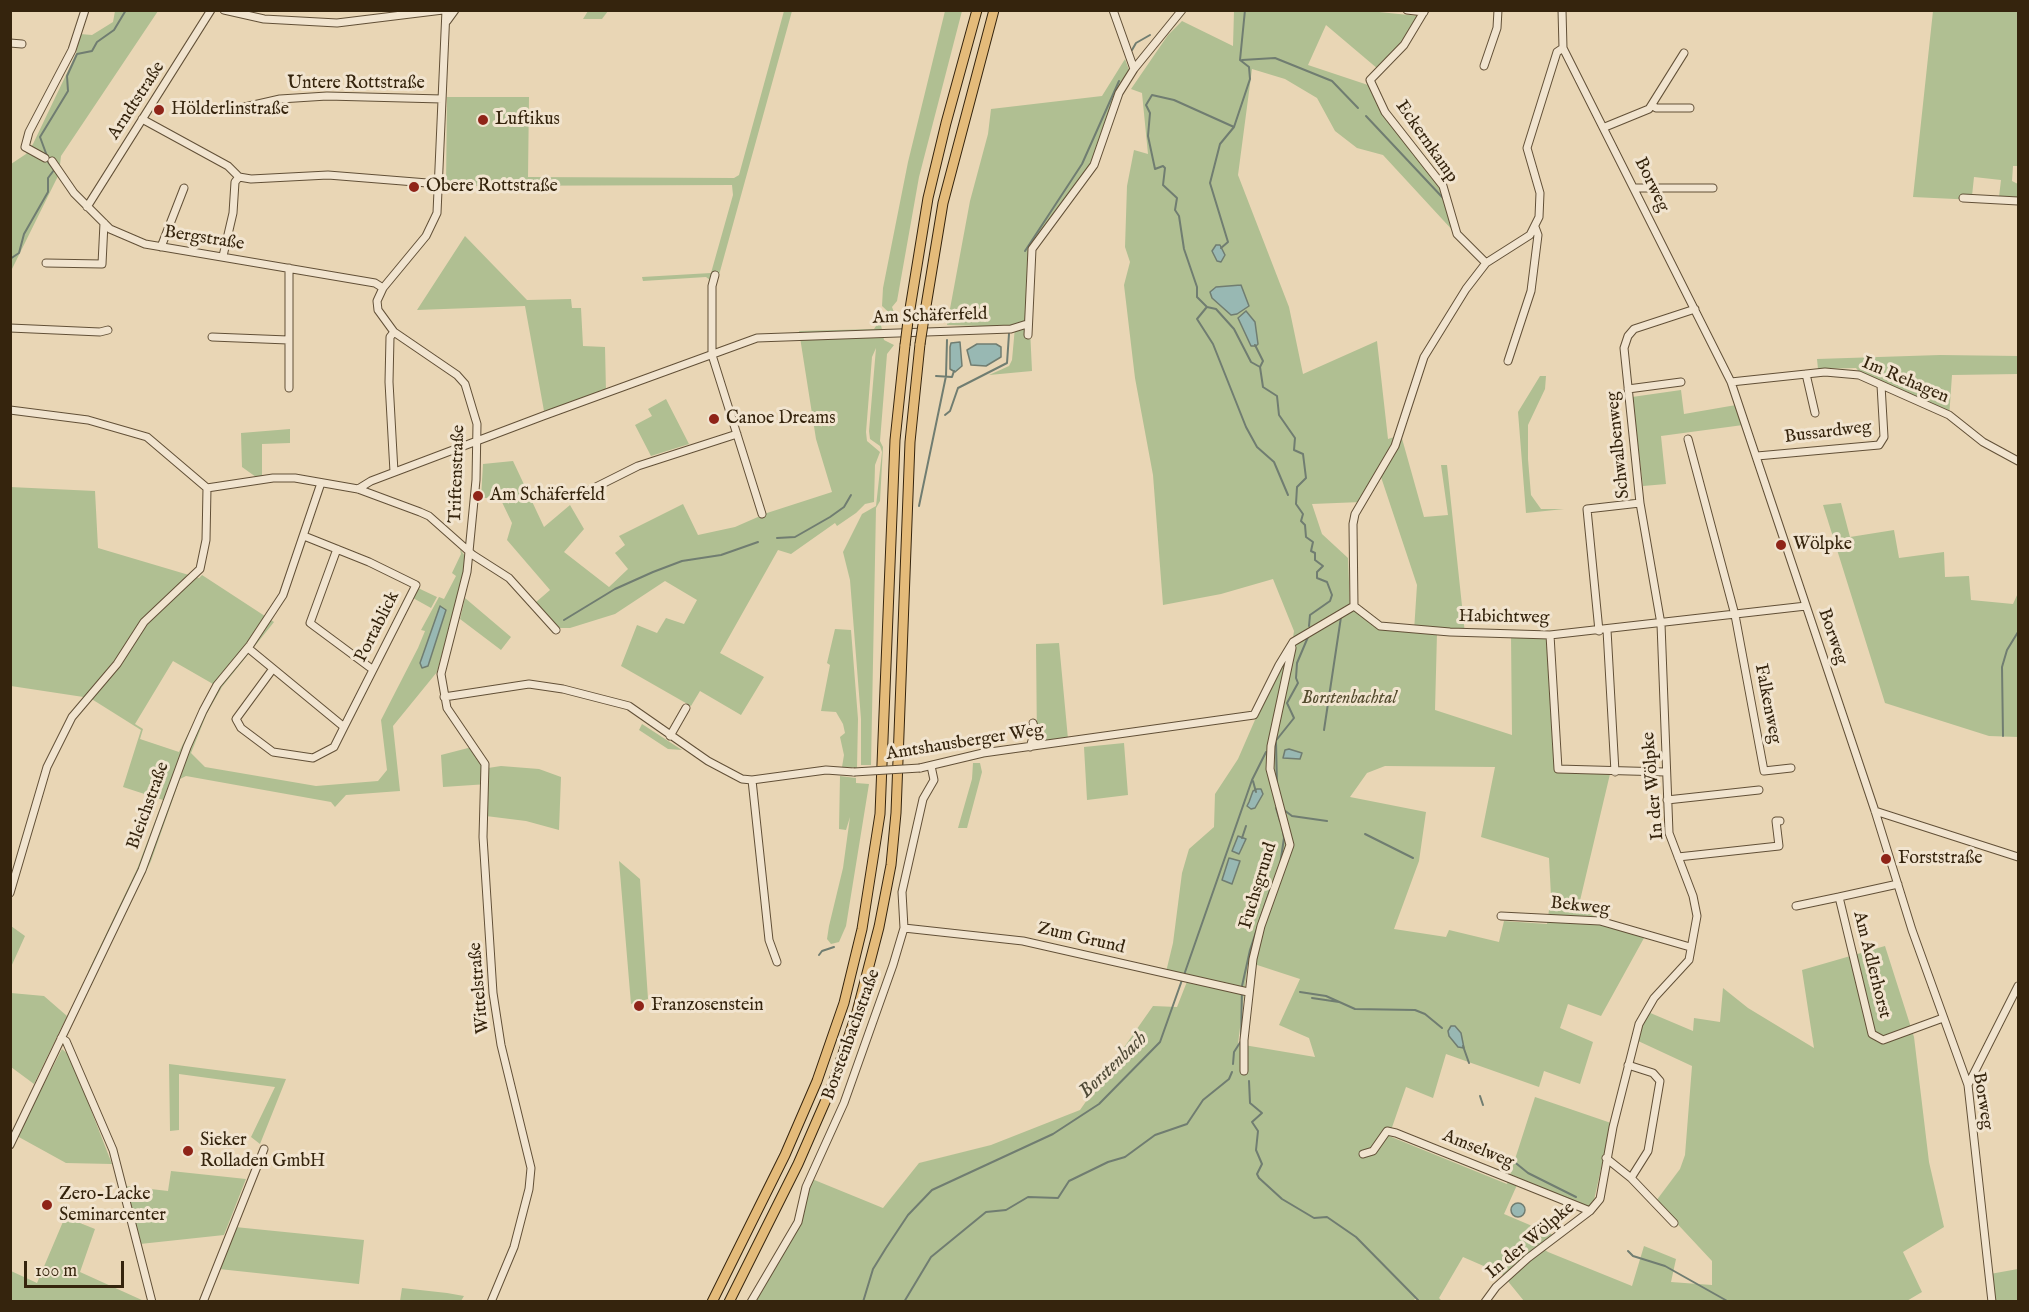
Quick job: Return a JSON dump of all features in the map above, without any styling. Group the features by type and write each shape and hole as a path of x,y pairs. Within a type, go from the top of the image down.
{"highway":[{"path":"712,1302 785,1155 817,1081 844,1002 865,919 880,814 894,451 904,345 928,198 977,10"},
{"path":"729,1302 801,1157 832,1086 857,1012 879,927 891,865 896,813 910,442 920,344 943,203 994,10"}],"street":[{"name":"Bergstraße","path":"85,10 72,50 29,132 25,147 49,160 87,207 104,223 122,236 145,244 375,283 383,288"},
{"name":"Arndtstraße","path":"87,207 211,10"},
{"path":"224,10 264,19 337,23 445,10 447,21 437,213 426,236 383,288"},
{"path":"447,21 455,10"},
{"path":"1113,10 1134,69"},
{"path":"1028,335 1032,249 1094,165 1119,93 1134,69 1182,10"},
{"path":"1407,10 1424,11"},
{"path":"1484,66 1497,28 1498,10"},
{"name":"Borweg","path":"1562,10 1563,48 1605,127 1731,382 1943,1017 1968,1085 1992,1302"},
{"name":"Eckernkamp","path":"1424,11 1404,45 1370,80 1385,112 1443,186 1457,234 1486,263"},
{"path":"10,43 22,44"},
{"path":"1354,606 1353,524 1355,514 1395,446 1424,357 1466,289 1486,263 1530,235 1539,217 1540,193 1529,159 1529,137 1557,52 1563,48"},
{"path":"1605,127 1652,105 1684,53"},
{"name":"Untere Rottstraße","path":"236,109 280,99 320,97 442,99"},
{"path":"1652,105 1656,108 1690,108"},
{"path":"142,119 228,165 239,177 251,179 328,175 440,184"},
{"path":"223,256 233,213 235,182 239,177"},
{"path":"161,247 184,188"},
{"path":"1635,188 1713,188"},
{"path":"1963,198 2019,201"},
{"path":"46,263 102,264 104,223"},
{"path":"1508,361 1531,291 1538,235 1535,227"},
{"path":"289,268 289,388"},
{"path":"715,275 712,285 712,355 762,514"},
{"name":"Triftenstraße","path":"383,288 377,301 378,310 394,332 458,375 465,384 474,411 478,441 470,552 441,674"},
{"name":"Schwalbenweg","path":"1661,624 1640,503 1624,348 1628,336 1634,329 1695,309"},
{"name":"Am Schäferfeld","path":"358,489 394,472 757,338 1000,329 1027,324"},
{"path":"10,328 100,332 108,330"},
{"path":"394,332 390,337 388,382 394,472"},
{"path":"212,337 288,340"},
{"name":"Im Rehagen","path":"1731,382 1806,374 1851,373 1949,415 1983,442 2019,460"},
{"path":"1806,374 1815,413"},
{"path":"1628,389 1681,382"},
{"name":"Bussardweg","path":"1757,456 1879,445 1884,437 1881,385"},
{"path":"10,410 88,420 147,437 207,488 273,478 295,478 358,489 429,516 470,552 509,578 556,630"},
{"path":"586,492 638,466 737,434"},
{"path":"1688,439 1735,615"},
{"name":"Bleichstraße","path":"10,1145 142,870 196,727 217,685 248,648 283,595 321,483"},
{"path":"10,893 47,767 72,717 117,664 144,622 200,569 206,540 207,488"},
{"path":"1615,772 1603,630 1587,508 1640,503"},
{"name":"Portablick","path":"272,670 236,719 241,728 273,752 313,758 334,747 416,585 303,536"},
{"path":"337,549 310,623 372,669"},
{"name":"Habichtweg","path":"1354,606 1380,626 1450,632 1550,635 1661,624"},
{"name":"Amtshausberger Weg","path":"444,697 529,684 563,689 629,706 670,736 728,773 752,780 826,770 854,772 920,768 983,753 1254,715 1279,664 1293,642 1354,606"},
{"path":"1661,624 1806,606"},
{"name":"Falkenweg","path":"1735,615 1764,771 1791,768"},
{"name":"In der Wölpke","path":"1485,1302 1496,1287 1528,1258 1590,1211 1600,1199 1606,1158 1634,1038 1645,1012 1689,960 1696,909 1670,832 1665,772 1661,624"},
{"path":"1550,635 1558,769 1665,772"},
{"name":"Fuchsgrund","path":"1244,1071 1247,992 1261,926 1290,845 1270,769 1271,746 1293,642"},
{"path":"248,648 344,727"},
{"name":"Wittelstraße","path":"441,674 447,708 485,764 483,837 493,993 501,1045 531,1168 529,1189 514,1247 491,1302"},
{"path":"670,736 686,708"},
{"path":"1030,747 1035,731 1033,723"},
{"name":"Borstenbachstraße","path":"751,1302 798,1222 806,1187 844,1103 904,928 902,892 923,799 934,780 931,766"},
{"path":"752,780 769,940 777,962"},
{"path":"1667,800 1759,790"},
{"path":"1875,811 2019,857"},
{"path":"1678,857 1779,846 1776,821 1780,821"},
{"name":"Am Adlerhorst","path":"1796,906 1899,884"},
{"name":"Am Adlerhorst","path":"1839,897 1872,1034 1883,1040 1943,1017"},
{"name":"Bekweg","path":"1501,916 1600,921 1690,947"},
{"name":"Zum Grund","path":"904,928 1023,941 1247,992"},
{"path":"1968,1085 2019,986"},
{"path":"61,1038 66,1041 113,1150 152,1302"},
{"path":"1628,1065 1653,1073 1660,1082 1648,1151 1631,1178"},
{"name":"Amselweg","path":"1363,1154 1373,1150 1387,1131 1396,1133 1590,1211"},
{"path":"203,1302 264,1149"},
{"path":"1606,1158 1631,1178 1674,1223"}],"green space":[{"name":"Borstenbachtal","path":"1359,10 1419,16 1402,46 1378,69 1326,25 1308,65 1368,85 1383,112 1444,188 1455,233 1383,155 1357,148 1335,131 1317,98 1285,79 1252,69 1238,175 1289,307 1303,374 1377,341 1388,439 1401,435 1424,517 1448,515 1441,465 1447,465 1465,634 1437,633 1435,710 1512,735 1511,636 1547,637 1555,770 1610,774 1578,909 1644,938 1601,1016 1568,1004 1560,1028 1593,1042 1580,1084 1544,1071 1539,1087 1446,1054 1433,1098 1406,1087 1389,1136 1507,1184 1535,1097 1611,1123 1591,1214 1517,1185 1504,1214 1558,1237 1542,1248 1548,1252 1632,1286 1644,1246 1676,1259 1671,1282 1712,1285 1712,1261 1656,1201 1680,1169 1685,1155 1692,1066 1636,1040 1648,1012 1693,1031 1694,1018 1720,1022 1723,988 1748,1008 1814,1048 1802,970 1885,946 1914,1037 1929,1162 1944,1227 1903,1252 1922,1292 1905,1302 1524,1301 1502,1274 1463,1257 1439,1298 1442,1301 1421,1301 1416,1297 1413,1302 752,1302 792,1240 812,1179 883,1208 919,1163 991,1145 1080,1110 1153,1006 1177,1007 1188,979 1166,972 1173,943 1182,873 1189,849 1214,827 1215,794 1238,759 1278,667 1292,645 1294,631 1273,579 1221,594 1163,605 1153,475 1135,378 1124,285 1130,262 1125,247 1127,186 1134,150 1148,154 1142,93 1131,89 1168,35 1182,21 1233,46 1234,11","holes":["1379,471 1417,585 1414,631 1378,629 1350,606 1348,558 1322,534 1312,504 1361,502","1385,766 1495,767 1481,837 1549,858 1551,896 1547,924 1504,921 1499,942 1449,930 1446,937 1394,929 1419,861 1426,812 1350,797 1367,773","1248,962 1300,979 1279,1025 1309,1038 1315,1057 1238,1044"]},
{"path":"115,11 158,11 61,156 59,174 11,271 11,164 26,154 33,144 76,54 80,34 92,35 113,22"},
{"path":"588,11 608,11 602,19 583,19"},
{"path":"784,11 792,11 719,275 710,280 706,277 643,281 642,277 711,273 733,195 732,185 446,186 447,97 529,97 528,177 734,178 739,175"},
{"path":"945,11 962,11 919,177 897,301 892,307 897,320 882,306 883,288 908,162"},
{"path":"1933,11 2018,11 2018,166 2013,166 2012,181 2018,184 2018,202 1913,197","holes":["1974,177 2001,180 1999,197 1972,196"]},
{"path":"1125,59 1129,70 1115,94 1093,163 1039,242 1033,258 1030,329 1032,371 989,375 1009,366 1012,360 1015,327 947,325 970,201 988,134 991,109 1102,96"},
{"path":"465,236 527,300 571,299 572,308 581,308 583,346 605,347 606,392 544,411 525,306 417,310"},
{"path":"880,320 884,340 894,345 887,354 880,441 883,447 880,501 876,508 871,765 861,765 861,719 850,580 843,552 862,514 876,506 882,452 880,446 870,439 869,431 876,348 872,357 866,432 867,441 880,452 875,465 874,502 865,504 837,526 835,523 791,554 778,550 720,653 764,677 741,715 700,691 691,706 621,666 637,625 657,633 666,618 684,624 697,600 665,581 615,614 570,628 560,628 535,603 550,590 507,540 512,523 500,498 481,498 483,464 513,461 544,527 570,505 584,529 564,552 609,587 628,569 615,553 625,545 619,536 683,504 698,535 735,527 767,513 832,492 816,439 799,331 874,329"},
{"path":"1940,355 2018,356 2018,374 1952,375 1949,418 1860,373 1856,368 1818,369 1817,359"},
{"path":"1540,376 1546,376 1545,389 1528,425 1531,495 1541,509 1564,509 1526,513 1518,412"},
{"path":"1681,390 1684,414 1736,405 1743,425 1661,436 1666,484 1643,486 1632,397"},
{"path":"666,399 689,444 651,456 635,425 652,416 648,409"},
{"path":"290,429 290,443 262,444 262,476 256,477 242,467 241,433"},
{"path":"10,487 95,491 98,548 199,578 202,575 274,622 222,687 207,713 191,753 205,767 316,786 378,781 387,770 381,720 418,648 425,631 421,630 439,597 444,599 456,576 452,573 461,554 460,549 465,556 463,575 437,672 393,726 400,791 346,795 335,807 331,802 186,776 180,779 151,861 95,976 88,972 137,869 163,800 123,787 141,730 90,698 11,686","holes":["173,661 213,684 179,752 140,739 143,729 135,724"]},
{"path":"1841,503 1850,537 1894,530 1899,558 1944,552 1945,577 1969,576 1971,600 2013,604 2018,593 2018,737 1989,736 1885,703 1823,505"},
{"path":"418,588 437,597 431,608 413,598"},
{"path":"465,598 511,637 501,650 460,619"},
{"path":"835,629 851,630 858,719 857,768 842,767 844,755 840,737 845,733 836,712 821,711 830,665 827,663"},
{"path":"1059,643 1068,739 1037,743 1036,644"},
{"path":"642,724 682,750 668,749 639,730"},
{"path":"1124,743 1128,795 1087,800 1084,747"},
{"path":"472,747 488,768 501,766 539,769 561,777 559,830 526,821 486,816 488,784 443,787 441,755"},
{"path":"973,763 980,763 982,772 967,828 958,828 972,779"},
{"path":"840,776 856,778 856,783 869,784 846,926 839,942 831,944 827,939 843,868 850,817 846,830 839,829"},
{"path":"619,861 640,879 648,999 631,1004"},
{"path":"11,926 25,936 11,967"},
{"path":"11,993 44,996 67,1016 34,1084 11,1067"},
{"path":"62,1049 70,1056 112,1164 66,1163 17,1136"},
{"path":"169,1064 286,1079 260,1144 251,1137 275,1087 179,1074 179,1130 170,1131"},
{"path":"171,1171 246,1179 224,1235 140,1244 125,1186 168,1191"},
{"path":"65,1217 95,1229 80,1272 144,1301 11,1301 11,1271 37,1283"},
{"path":"235,1227 364,1240 359,1284 219,1269"},
{"path":"2018,1269 2018,1301 1993,1301 1990,1274"},
{"path":"402,1288 464,1296 461,1301 400,1301"}],"water":[{"path":"1216,245 1220,245 1225,255 1221,262 1217,261 1212,251"},
{"path":"1241,285 1249,306 1237,314 1231,315 1212,298 1210,292 1216,287"},
{"path":"1246,311 1255,322 1258,344 1256,346 1251,346 1238,318"},
{"path":"960,342 962,366 955,372 950,369 950,347 951,343"},
{"path":"977,344 996,344 1001,347 1001,357 986,366 971,365 967,350"},
{"path":"440,606 446,610 428,666 422,668 420,663"},
{"path":"1285,750 1302,753 1300,759 1283,758"},
{"path":"1261,789 1263,794 1255,808 1251,809 1247,806 1253,791"},
{"path":"1238,836 1246,839 1239,854 1232,851"},
{"path":"1229,858 1240,861 1232,884 1222,880"},
{"path":"1451,1026 1455,1026 1461,1033 1464,1048 1458,1047 1449,1036 1448,1031"},
{"path":"1518,1203 1523,1205 1525,1210 1523,1215 1518,1217 1513,1215 1511,1210 1513,1205"}],"waterway":[{"path":"47,156 40,137 68,91 67,76 77,54 92,51 97,42 114,30 126,10"},
{"name":"Borstenbach","path":"1245,10 1240,60 1249,67 1250,79 1234,127 1174,100 1152,95 1146,105 1150,113 1148,136 1155,169 1163,166 1165,168 1163,185 1177,198 1175,210 1179,216 1184,249 1197,287 1197,297 1207,307 1216,309 1234,329 1251,362 1260,367 1263,387 1277,396 1279,415 1295,438 1294,450 1303,454 1306,478 1297,487 1296,504 1303,514 1301,521 1305,525 1306,537 1313,542 1311,551 1315,553 1315,560 1323,566 1317,572 1317,578 1327,582 1332,595 1330,601 1310,615 1309,626"},
{"path":"1132,50 1136,43 1150,35"},
{"path":"1242,60 1275,58 1332,81 1358,108"},
{"path":"1025,251 1082,164 1119,81"},
{"path":"1366,116 1443,198"},
{"path":"1221,248 1228,242 1210,183 1220,144 1234,127"},
{"path":"10,259 19,253 24,234 48,192 48,178 54,170 48,162"},
{"path":"1206,308 1197,319 1213,344 1246,427 1257,447 1274,462 1288,495"},
{"path":"945,415 950,411 958,388 1007,363 1009,334"},
{"path":"919,506 946,376 947,340"},
{"path":"1255,345 1263,361 1260,367"},
{"path":"936,376 952,377 954,371"},
{"path":"777,538 795,537 830,517 844,507 851,495"},
{"path":"564,620 615,589 653,572 682,561 721,555 758,542"},
{"path":"1324,730 1341,617"},
{"path":"2003,736 2002,667 2007,650 2018,632"},
{"name":"Borstenbach","path":"1274,743 1294,718 1287,703 1298,683 1297,663 1308,637"},
{"name":"Borstenbach","path":"1276,742 1277,785"},
{"name":"Borstenbach","path":"1184,975 1252,780 1266,752"},
{"path":"1253,781 1256,792"},
{"name":"Borstenbach","path":"1276,808 1280,821"},
{"path":"1284,810 1292,816 1327,821"},
{"path":"1242,838 1246,826"},
{"name":"Borstenbach","path":"1280,865 1284,838 1282,826"},
{"path":"1365,834 1413,858"},
{"name":"Borstenbach","path":"1233,1064 1234,1052 1241,1041 1242,986 1250,950 1271,887"},
{"path":"819,955 822,951 834,947"},
{"name":"Borstenbach","path":"863,1302 873,1269 908,1215 932,1190 1053,1134 1099,1104 1160,1042 1182,980"},
{"path":"1300,992 1326,996 1355,1009 1415,1010 1425,1014 1442,1028"},
{"path":"1312,998 1339,1002"},
{"path":"1463,1046 1469,1063"},
{"name":"Borstenbach","path":"904,1302 931,1257 986,1212 1006,1210 1028,1197 1058,1198 1069,1181 1108,1162 1125,1157 1155,1135 1187,1124 1203,1100 1229,1079 1232,1072"},
{"path":"1249,1081 1250,1103 1262,1113 1252,1122 1258,1131 1256,1150 1262,1164 1257,1174 1259,1178 1282,1199 1314,1218 1327,1217 1356,1237 1420,1302"},
{"path":"1480,1096 1483,1105"},
{"path":"1512,1160 1528,1173 1576,1197"},
{"path":"1628,1251 1633,1256 1665,1266 1729,1302"}],"place":[{"name":"Hölderlinstraße","path":"159,110"},
{"name":"Luftikus","path":"483,120"},
{"name":"Obere Rottstraße","path":"414,187"},
{"name":"Canoe Dreams","path":"714,419"},
{"name":"Am Schäferfeld","path":"478,496"},
{"name":"Wölpke","path":"1781,545"},
{"name":"Forststraße","path":"1886,859"},
{"name":"Franzosenstein","path":"639,1006"},
{"name":"Sieker Rolladen GmbH","path":"188,1151"},
{"name":"Zero-Lacke Seminarcenter","path":"47,1205"}]}
